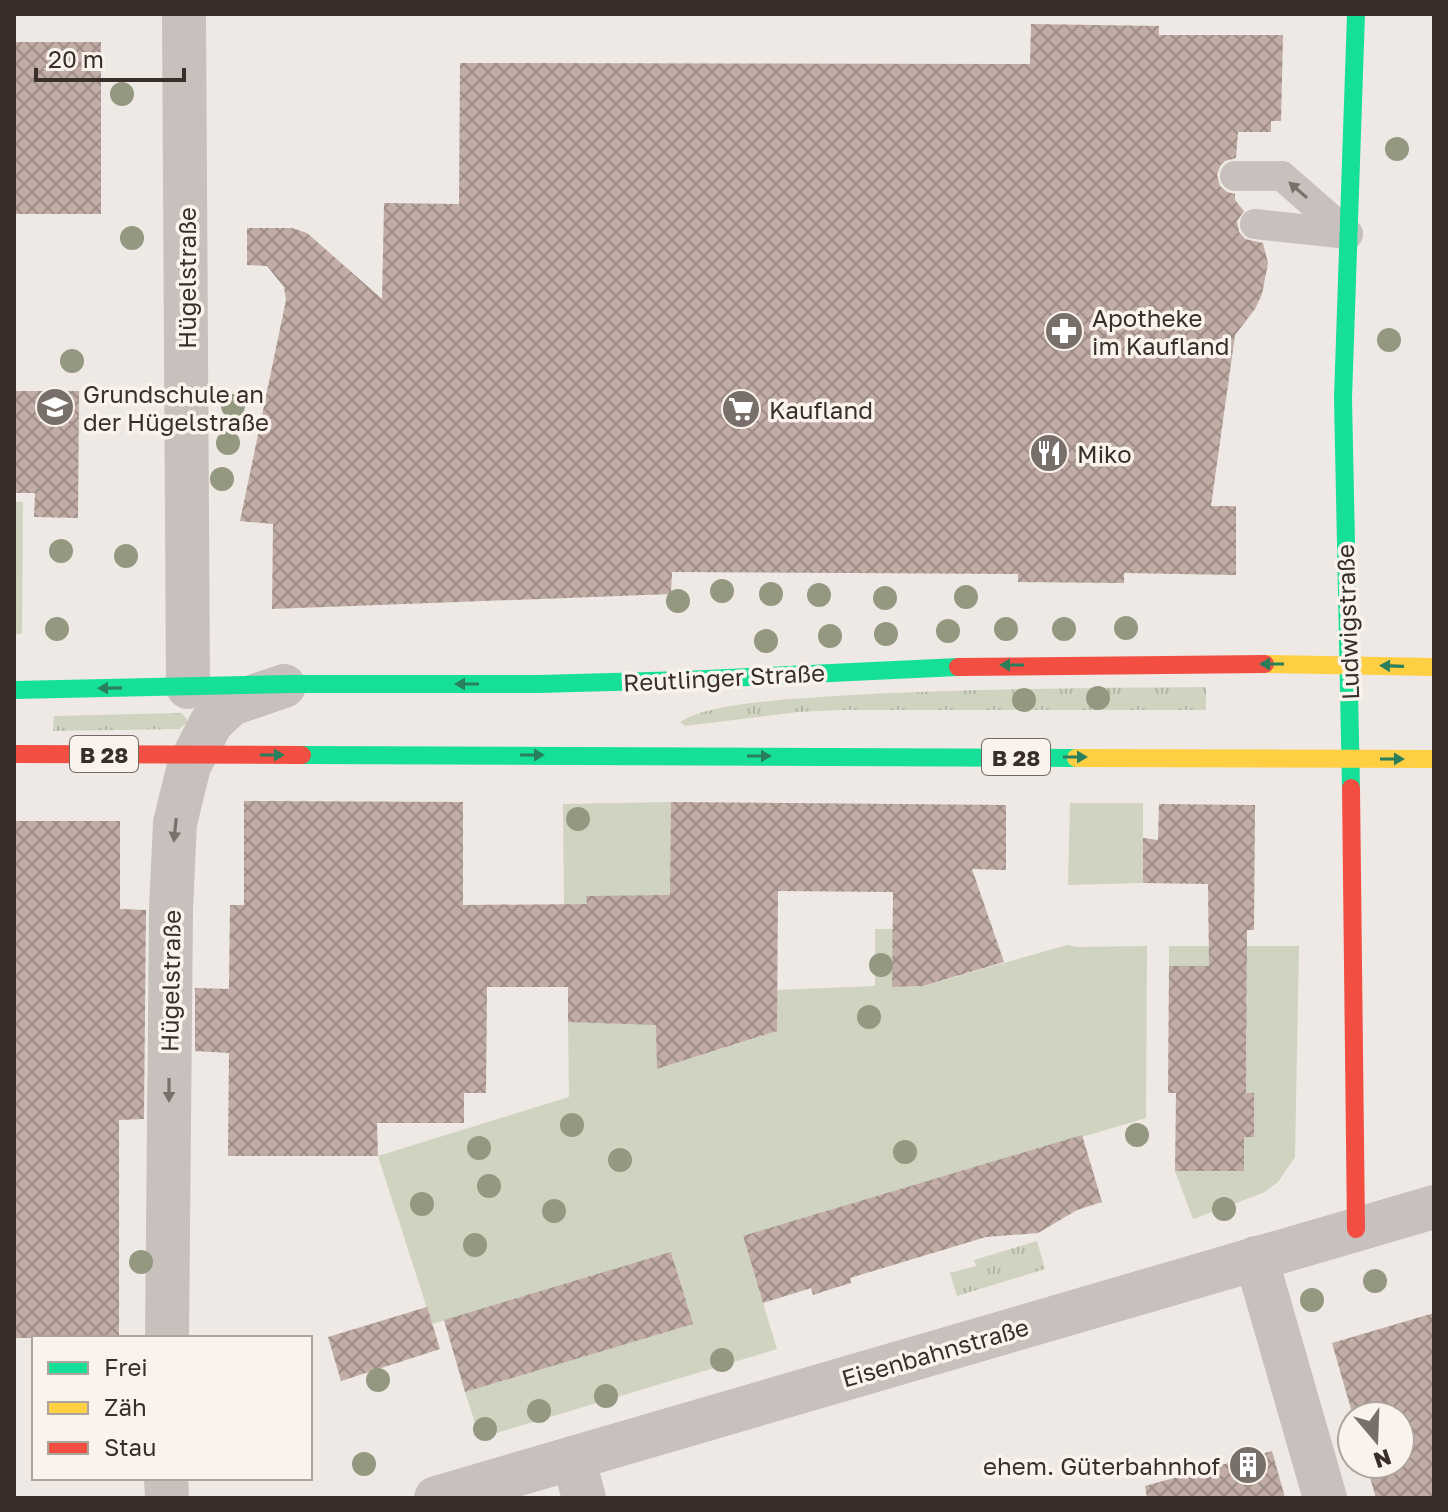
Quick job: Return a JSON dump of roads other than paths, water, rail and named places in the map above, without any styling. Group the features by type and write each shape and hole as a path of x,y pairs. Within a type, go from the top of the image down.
{"main road":[{"name":"Ludwigstraße","path":"1356,14 1343,398 1356,1229"},
{"name":"Reutlinger Straße","path":"14,690 292,684 539,684 989,665 1434,667"},
{"name":"B 28","path":"14,754 1434,759"}],"street":[{"name":"Hügelstraße","path":"184,14 188,687"},
{"name":"Hügelstraße","path":"167,1336 175,823 183,785 211,723 231,704 292,684"},
{"name":"Eisenbahnstraße","path":"436,1498 579,1478 1256,1258 1434,1207"},
{"path":"1256,1258 1325,1498"}],"lane":[{"path":"1235,176 1282,176 1348,234"},
{"path":"1255,224 1348,234"}],"place":[{"name":"Apotheke im Kaufland","path":"1064,331"},
{"name":"Grundschule an der Hügelstraße","path":"55,407"},
{"name":"Kaufland","path":"741,409"},
{"name":"Miko","path":"1049,453"},
{"name":"ehem. Güterbahnhof","path":"1248,1465"}]}
